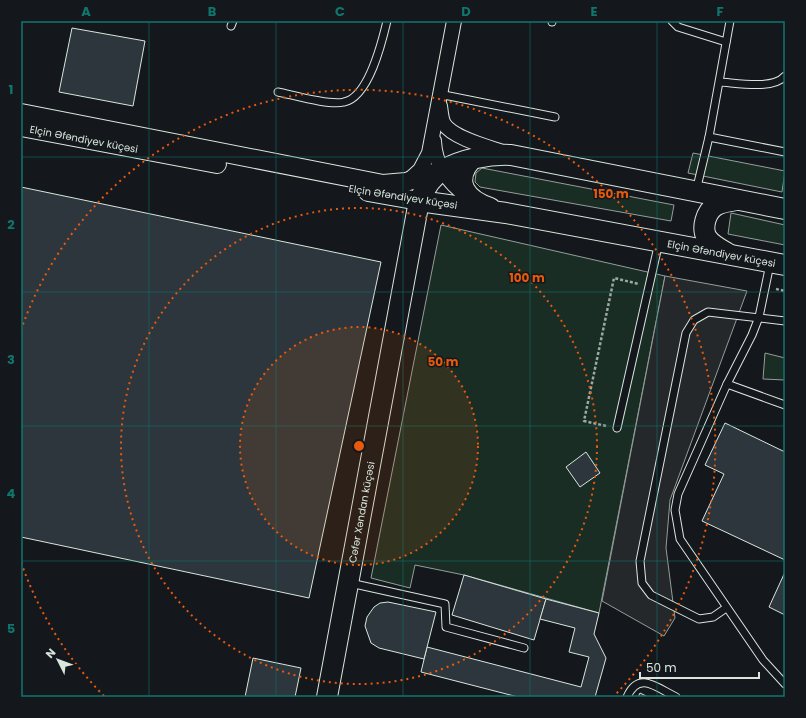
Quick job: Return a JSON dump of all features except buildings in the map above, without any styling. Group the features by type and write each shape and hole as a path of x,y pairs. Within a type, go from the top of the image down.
{"main road":[{"path":"443,170 490,155 512,156 785,209"},
{"path":"413,234 424,220 438,210 470,203 461,179 462,173 471,160"},
{"name":"Cəfər Xəndan küçəsi","path":"327,697 419,202 428,184 443,170"},
{"path":"729,254 713,244 706,237 704,230 705,221 715,206 722,203 741,200"},
{"name":"Elçin Əfəndiyev küçəsi","path":"419,202 470,203 506,213 778,264"}],"street":[{"path":"406,182 414,176 425,162 433,130 454,21"},
{"path":"440,94 441,116 444,125 451,132 512,156"},
{"name":"Elçin Əfəndiyev küçəsi","path":"21,113 375,182 391,184 406,182 443,170"},
{"name":"Elçin Əfəndiyev küçəsi","path":"21,127 419,202"},
{"path":"433,130 435,156 443,170 470,203"}],"lane":[{"path":"278,92 329,102 345,102 356,94 366,82 378,57 387,21"},
{"path":"672,21 678,27 726,42"},
{"path":"696,191 710,137 730,21"},
{"path":"720,82 772,85 782,80 785,76"},
{"path":"440,94 555,117"},
{"path":"710,137 785,152"},
{"path":"617,428 659,242"},
{"path":"778,264 752,335 727,384 678,494 675,510 680,539 763,660 785,684"},
{"path":"726,608 712,617 699,619 651,595 642,583 640,561 686,333 694,320 708,312 785,321"},
{"path":"727,384 785,406"},
{"path":"348,583 445,604 446,627 524,648"},
{"path":"627,697 635,684 641,682 648,683 676,697"}],"path":[{"path":"617,428 584,421 614,278 649,286"}],"green space":[{"path":"693,153 785,171 782,192 688,173"},
{"path":"482,168 674,205 671,221 480,187 475,182 476,173"},
{"path":"731,213 785,225 785,245 728,234"},
{"path":"441,225 665,276 599,613 464,575 415,565 410,588 371,578"},
{"path":"765,353 785,358 785,380 763,379"}],"shaded area":[{"path":"665,276 747,291 670,500 666,548 675,618 664,636 602,601"}]}
